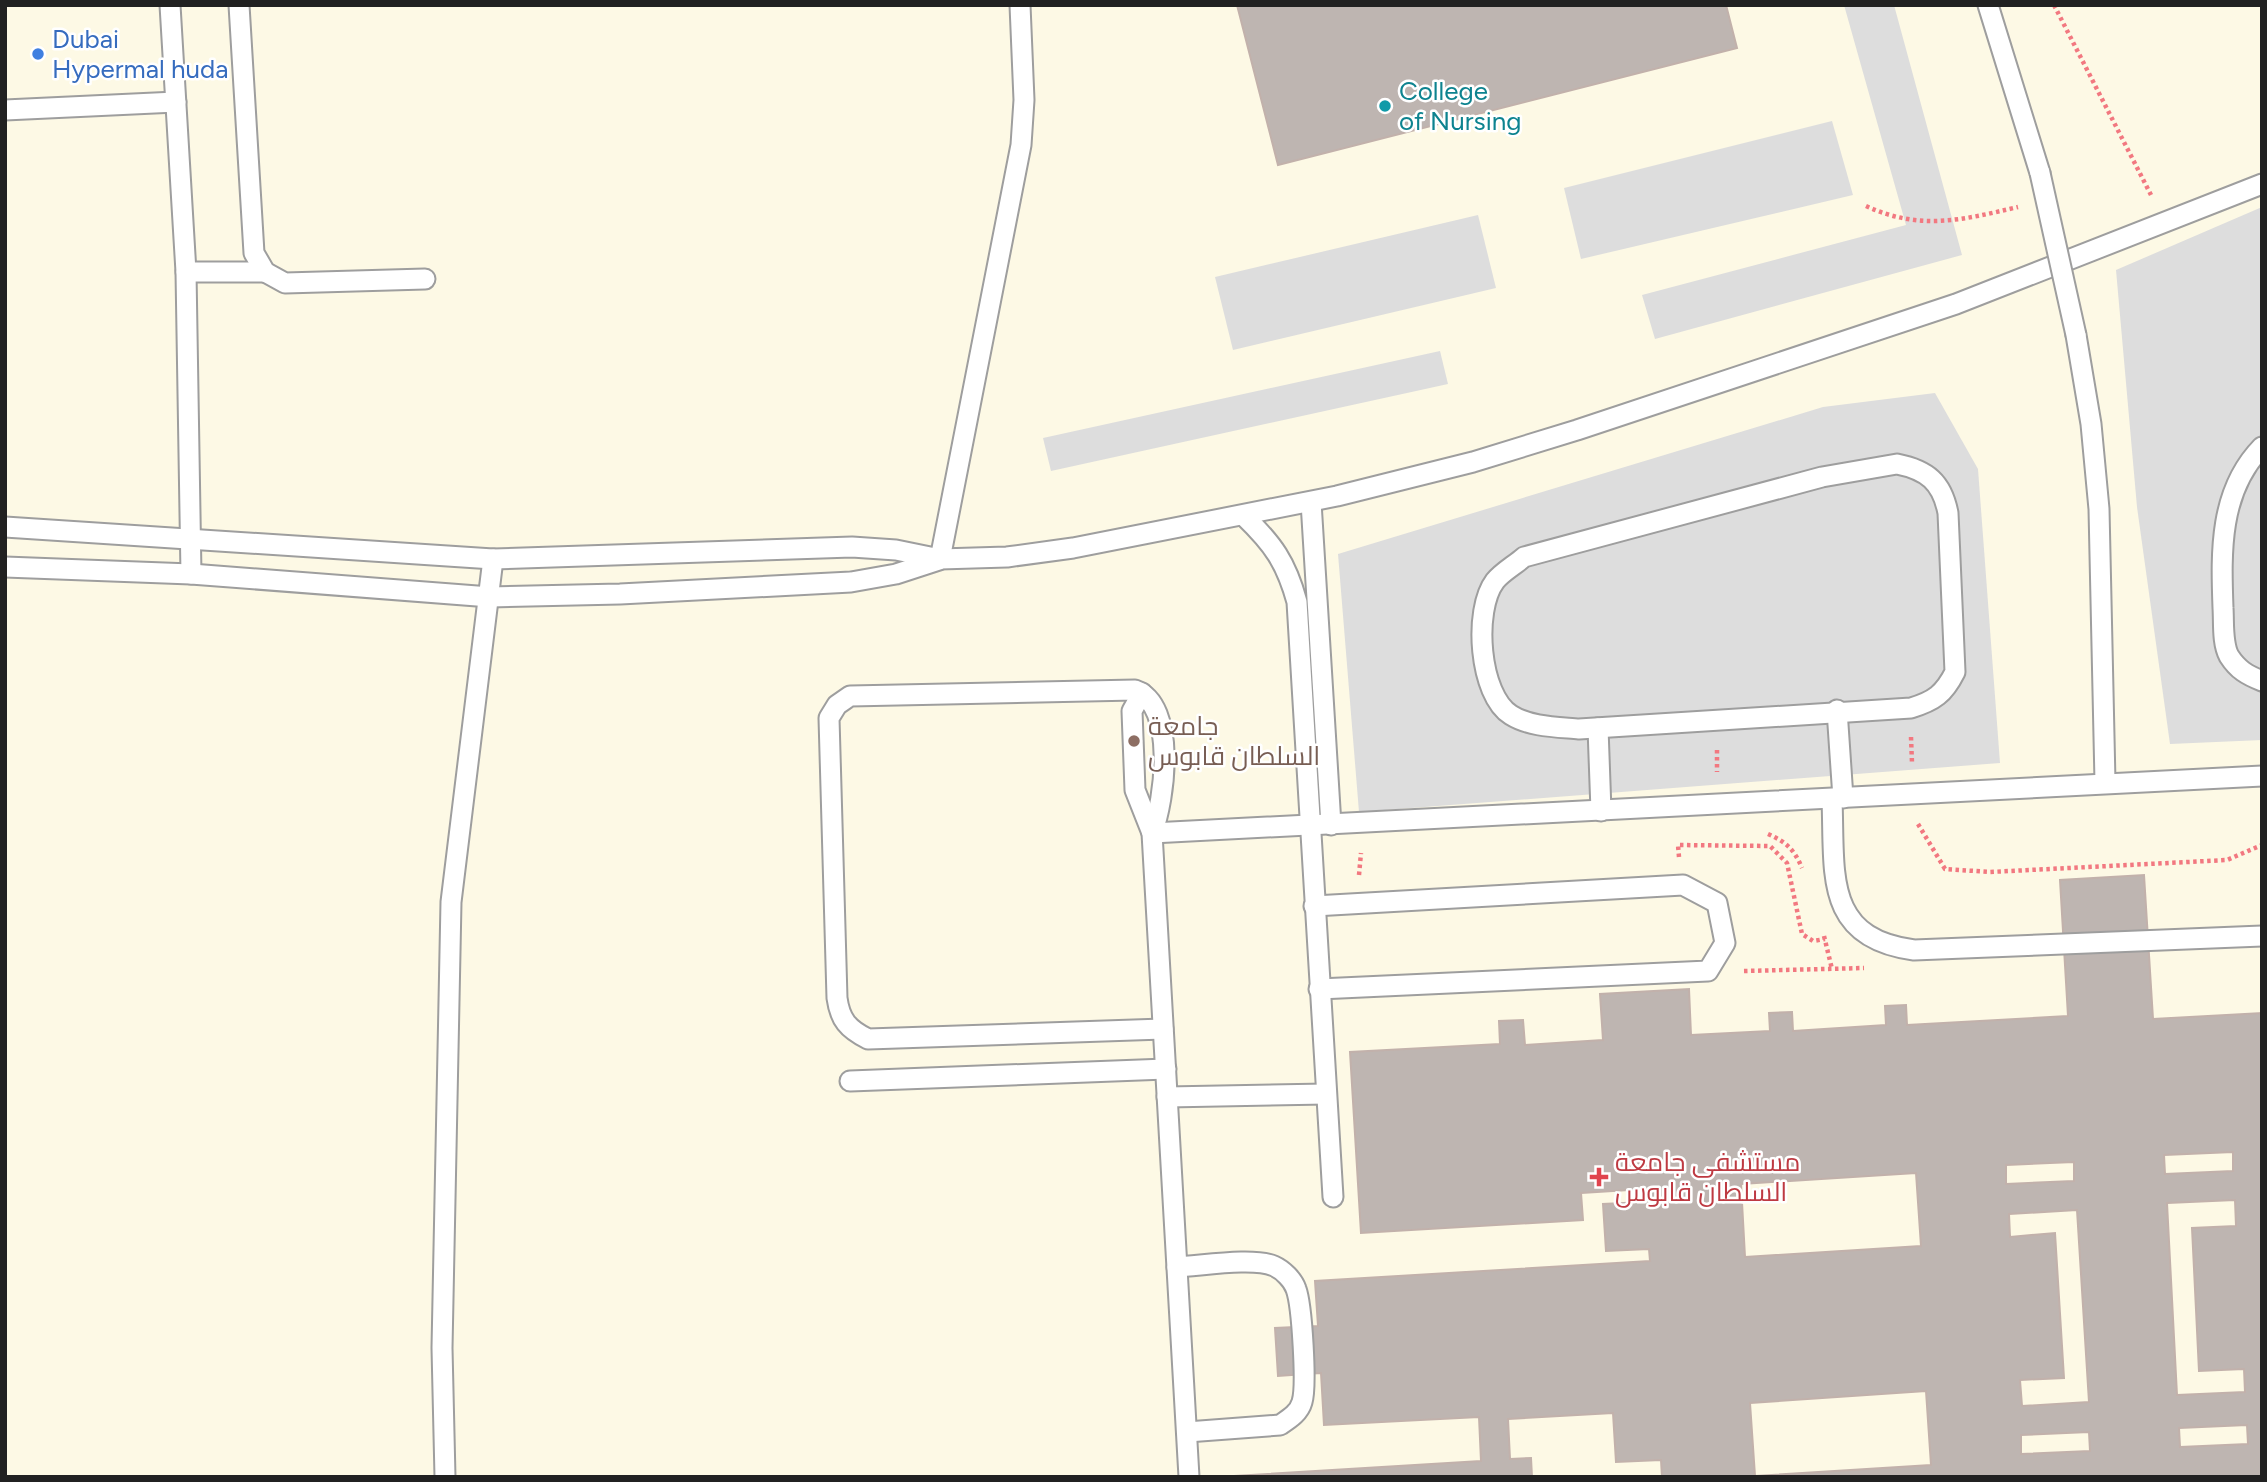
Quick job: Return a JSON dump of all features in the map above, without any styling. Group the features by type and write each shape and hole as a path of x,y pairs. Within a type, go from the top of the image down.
{"lane":[{"path":"170,5 186,272 191,574"},
{"path":"239,5 254,253 265,272"},
{"path":"940,559 1021,145 1024,100 1020,5"},
{"path":"1988,5 2040,173 2076,335 2091,424 2099,509 2105,782"},
{"path":"5,110 176,102"},
{"path":"5,527 493,559 852,547 896,550 940,559 1007,557 1073,548 1311,502 1473,462 1591,426 1956,304 2164,220 2262,184"},
{"path":"186,272 265,272 285,283 425,279"},
{"path":"2262,447 2252,458 2234,489 2224,523 2221,558 2228,654 2242,673 2262,681"},
{"path":"1897,464 1925,473 1933,478 1945,494 1956,641 1955,672 1947,688 1933,701 1910,708 1838,710 1598,728 1542,726 1510,714 1485,677 1481,615 1494,582 1524,557 1822,477 1897,464"},
{"path":"1311,502 1331,825"},
{"path":"1244,516 1270,541 1288,570 1297,602 1333,1197"},
{"path":"445,1477 442,1348 451,902 493,559"},
{"path":"5,567 191,574 490,597 620,594 851,582 896,574 940,559"},
{"path":"1152,832 1164,790 1160,718 1151,699 1143,692 1127,688 850,696 836,705 829,719 836,998 840,1016 851,1031 868,1039 1163,1029"},
{"path":"1143,692 1132,711 1135,790 1152,832 1189,1477"},
{"path":"1838,710 1836,876 1841,905 1859,930 1884,946 1914,950 2262,936"},
{"path":"1598,728 1601,811"},
{"path":"1152,832 2262,776"},
{"path":"1314,906 1683,885 1717,903 1725,943 1708,971 1319,989"},
{"path":"850,1081 1166,1069"},
{"path":"1167,1097 1326,1094"},
{"path":"1177,1267 1260,1263 1274,1266 1287,1275 1296,1287 1299,1302 1304,1389 1302,1404 1293,1417 1280,1425 1186,1432"}],"path":[{"path":"2054,5 2164,220"},
{"path":"1866,205 1912,222 1936,222 2008,210"},
{"path":"1910,708 1913,794 1919,831 1945,869 1990,872 2227,860 2262,845"},
{"path":"1717,719 1717,805"},
{"path":"1362,904 1360,853 1385,853 1384,822"},
{"path":"1763,831 1783,841 1795,852 1803,871"},
{"path":"1683,885 1678,845 1770,846 1787,863 1802,934 1813,941 1825,939"},
{"path":"1821,928 1832,969"},
{"path":"1708,971 1885,968 1884,946"}],"shaded area":[{"name":"جامعة السلطان قابوس","path":"5,5 2262,5 2262,1477 5,1477"},
{"path":"1844,5 1894,5 1962,255 1655,339 1642,295 1906,225"},
{"path":"1832,121 1853,195 1581,259 1564,188"},
{"path":"2262,207 2262,740 2170,744 2137,507 2116,270"},
{"path":"1478,215 1496,288 1233,350 1215,277"},
{"path":"1440,351 1448,384 1051,471 1043,438"},
{"path":"1935,393 1978,469 2000,763 1359,812 1338,554 1823,407"}],"building":[{"name":"College of Nursing","path":"1237,5 1726,5 1737,48 1278,165"},
{"name":"مستشفى جامعة السلطان قابوس","path":"2144,875 2153,1019 2262,1013 2262,1477 1662,1477 1661,1460 1616,1462 1613,1413 1508,1419 1510,1459 1531,1458 1532,1477 1217,1477 1481,1461 1479,1417 1324,1425 1321,1373 1278,1376 1275,1328 1318,1326 1315,1281 1650,1261 1649,1249 1606,1251 1603,1204 1645,1202 1645,1189 1581,1193 1583,1220 1361,1233 1350,1052 1500,1044 1499,1021 1523,1020 1525,1045 1603,1040 1600,994 1689,989 1691,1035 1770,1031 1769,1013 1792,1012 1793,1031 1886,1025 1885,1006 1906,1005 1907,1025 2068,1016 2060,880","holes":["2233,1152 2233,1171 2165,1174 2164,1155","2074,1162 2074,1181 2006,1184 2006,1165","1916,1173 1921,1246 1745,1257 1741,1184","2235,1200 2236,1226 2192,1228 2199,1371 2244,1369 2245,1392 2177,1395 2167,1203","2077,1210 2089,1402 2022,1406 2020,1380 2064,1378 2055,1233 2010,1237 2009,1214","1926,1391 1931,1465 1755,1476 1750,1403","2247,1425 2248,1444 2180,1447 2179,1428","2089,1432 2090,1451 2021,1454 2021,1435"]}],"place":[{"name":"Dubai Hypermal huda","path":"38,54"},
{"name":"College of Nursing","path":"1385,106"},
{"name":"جامعة السلطان قابوس","path":"1134,741"},
{"name":"مستشفى جامعة السلطان قابوس","path":"1599,1177"}]}
